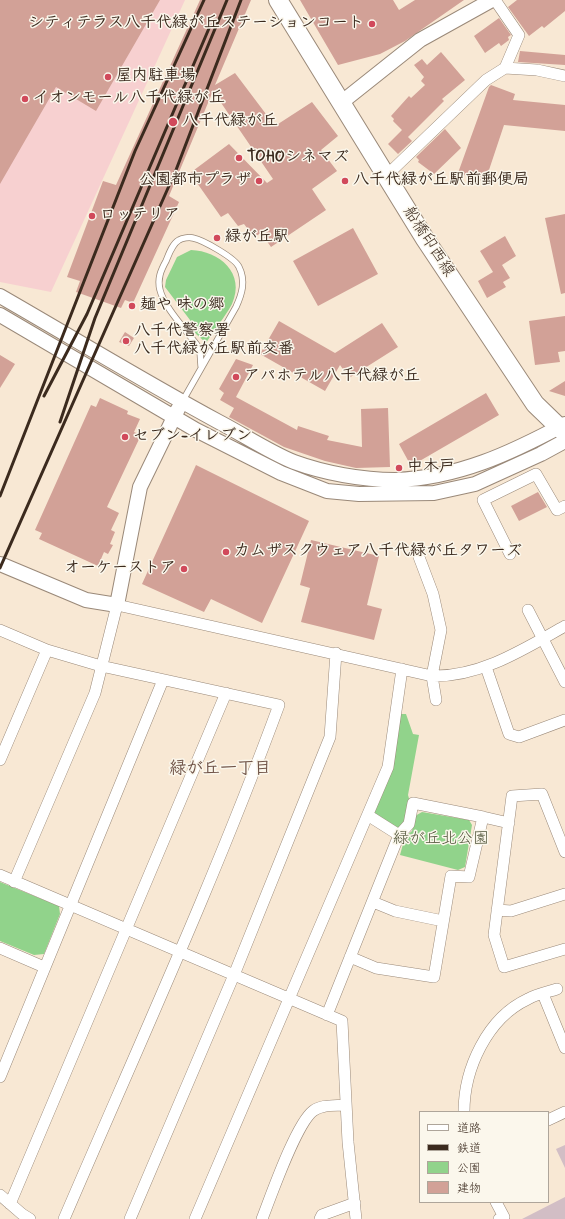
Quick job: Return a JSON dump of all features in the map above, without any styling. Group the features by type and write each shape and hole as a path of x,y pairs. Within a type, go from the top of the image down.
{"main road":[{"name":"船橋印西線","path":"278,0 425,239 535,404 563,431"}],"street":[{"path":"342,102 420,40 492,0"},
{"path":"386,176 486,80 505,68 520,35 495,0"},
{"path":"505,68 537,70 565,76"},
{"path":"0,296 182,402 293,462 335,473 395,480 468,469 563,431"},
{"path":"0,315 173,418 281,473 327,490 359,494 434,493 475,484 541,454 563,431"},
{"path":"14,882 95,693 117,605 140,487 182,402"},
{"path":"510,554 483,500 536,474 557,510 565,506"},
{"path":"419,557 433,594 441,630 432,676 436,700"},
{"path":"0,564 86,600 117,605 336,653 432,676 450,676 486,667 565,626"},
{"path":"528,610 565,682"},
{"path":"0,630 47,650 101,666 279,705 260,757 179,952 64,1219"},
{"path":"0,760 47,650"},
{"path":"130,1219 234,975 330,737 336,653"},
{"path":"486,667 508,734 519,737 565,720"},
{"path":"195,1219 388,767 402,669"},
{"path":"0,1077 163,680"},
{"path":"10,1204 226,693"},
{"path":"565,852 542,794 512,796 494,935 504,967 565,949"},
{"path":"327,1015 400,835 409,824 413,803 509,823"},
{"path":"368,816 400,835"},
{"path":"350,957 376,968 434,977 451,876 470,877 483,817"},
{"path":"0,876 342,1021 346,1106 356,1219"},
{"path":"497,910 511,911 565,894"},
{"path":"373,902 395,912 443,921"},
{"path":"0,948 44,967"},
{"path":"464,1111 464,1096 473,1063 493,1026 527,999 557,989"},
{"path":"543,994 565,1048"},
{"path":"262,1219 301,1125 313,1112 324,1106 346,1106"},
{"path":"549,1120 565,1112"},
{"path":"0,1195 30,1219"},
{"path":"320,1219 322,1215 354,1203"},
{"path":"497,1203 504,1217 498,1219"}],"lane":[{"path":"182,402 242,295 242,276 239,265 231,258 200,240 185,238 178,241 172,248 161,270 159,289 164,300 197,345 200,351 202,366"}],"shaded area":[{"name":"イオンモール八千代緑が丘","path":"0,0 185,0 51,292 0,282"},
{"path":"565,1145 565,1168 556,1149"},
{"path":"565,1197 565,1219 522,1219"}],"green space":[{"path":"191,250 211,254 220,259 233,274 235,283 235,293 232,304 206,343 195,333 190,320 165,287 166,280 177,257"},
{"path":"397,714 406,714 413,734 419,735 408,795 410,810 408,820 399,833 370,816"},
{"name":"緑が丘北公園","path":"422,812 469,820 472,825 465,867 458,870 400,855 405,837 412,831 415,816"},
{"path":"0,882 59,906 60,914 44,954 34,955 0,941"}],"building":[{"name":"イオンモール八千代緑が丘","path":"0,0 160,0 96,111 56,87 0,184"},
{"path":"200,0 251,0 215,85 235,73 275,126 312,102 338,136 321,150 337,171 312,189 326,210 271,247 261,233 254,237 244,224 238,226 228,213 221,217 190,173 229,144 267,183 273,179 213,91 169,196 179,202 133,303 125,300 121,308 76,292 80,281 67,277 103,181 116,185"},
{"name":"シティテラス八千代緑が丘ステーションコート","path":"300,0 393,0 399,10 415,0 464,0 405,41 380,54 338,65"},
{"path":"517,0 565,0 565,11 544,28 542,26 529,36 508,7"},
{"path":"499,18 511,35 508,37 509,40 501,46 499,43 485,53 474,36"},
{"path":"520,51 565,55 565,65 518,62"},
{"path":"441,52 465,80 442,99 444,101 408,137 412,141 398,154 388,144 402,130 393,121 394,119 391,116 409,96 411,98 425,85 421,81 424,77 414,65 422,59 427,65"},
{"path":"491,85 515,94 513,100 565,105 565,131 504,125 485,182 458,173"},
{"path":"445,129 461,148 434,174 418,162 419,160 416,157"},
{"path":"565,214 565,293 561,294 545,218"},
{"path":"353,228 378,274 318,306 293,261"},
{"path":"505,236 516,256 502,265 510,278 503,282 506,287 487,298 478,281 493,272 480,251"},
{"path":"565,316 565,351 558,352 560,362 535,365 529,321"},
{"path":"279,321 335,353 382,323 398,347 349,378 340,365 325,391 260,354"},
{"path":"125,332 134,338 129,346 119,342"},
{"path":"0,355 15,364 0,388"},
{"path":"236,359 253,365 236,397 297,430 298,426 329,436 327,440 362,447 361,409 388,408 390,467 356,468 325,461 284,447 229,417 234,408 220,400 224,393 219,389"},
{"path":"565,381 565,396 549,391"},
{"path":"486,393 499,415 411,466 399,444"},
{"path":"100,398 128,411 127,414 140,419 134,432 141,435 107,507 119,513 111,530 115,532 110,544 113,545 108,554 104,552 98,566 39,539 42,533 35,530 91,405 96,407"},
{"name":"カムザスクウェア八千代緑が丘タワーズ","path":"196,465 309,521 262,623 211,599 204,612 142,584"},
{"path":"538,492 547,507 519,521 511,506"},
{"path":"311,540 379,556 367,605 382,609 374,640 301,622 310,588 300,585"}],"railway":[{"path":"0,496 135,151 204,0"},
{"path":"60,422 95,318 227,0"},
{"path":"0,568 176,170 241,0"},
{"path":"44,396 87,314 210,26"}],"place":[{"name":"シティテラス八千代緑が丘ステーションコート","path":"372,24"},
{"name":"屋内駐車場","path":"108,77"},
{"name":"イオンモール八千代緑が丘","path":"25,99"},
{"name":"八千代緑が丘","path":"173,122"},
{"name":"TOHOシネマズ","path":"239,158"},
{"name":"公園都市プラザ","path":"259,181"},
{"name":"八千代緑が丘駅前郵便局","path":"345,181"},
{"name":"ロッテリア","path":"92,216"},
{"name":"緑が丘駅","path":"217,238"},
{"name":"麺や 味の郷","path":"132,306"},
{"name":"八千代警察署 八千代緑が丘駅前交番","path":"126,341"},
{"name":"アパホテル八千代緑が丘","path":"236,377"},
{"name":"セブン-イレブン","path":"125,437"},
{"name":"中木戸","path":"399,468"},
{"name":"カムザスクウェア八千代緑が丘タワーズ","path":"226,552"},
{"name":"オーケーストア","path":"184,569"}],"district":[{"name":"緑が丘一丁目","path":"220,769"}]}
